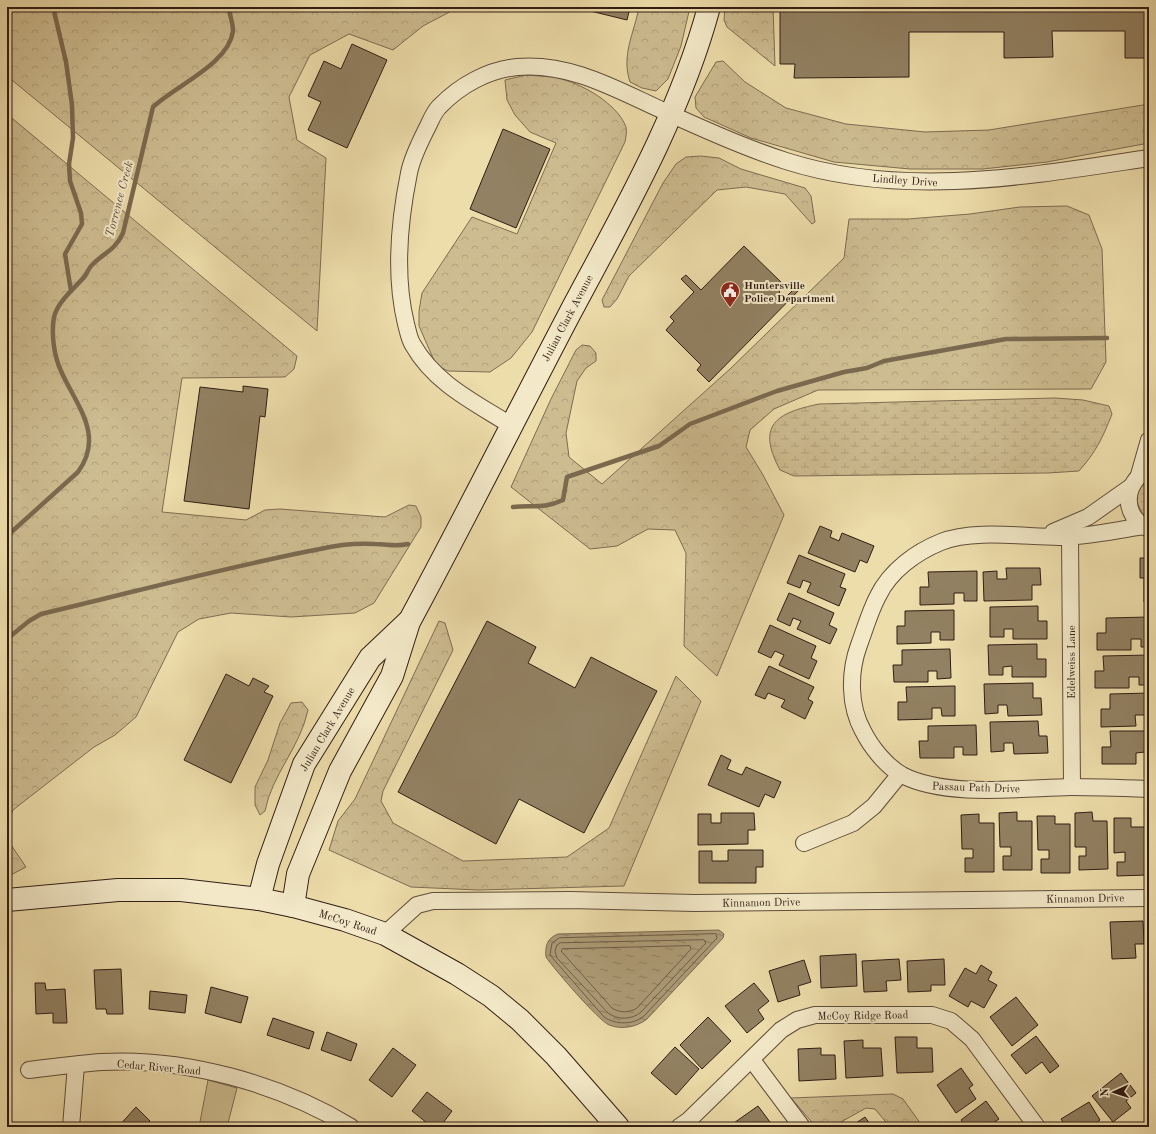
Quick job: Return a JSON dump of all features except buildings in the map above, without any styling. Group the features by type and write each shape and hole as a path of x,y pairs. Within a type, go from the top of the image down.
{"street":[{"name":"Julian Clark Avenue","path":"293,906 298,874 340,771 392,676 409,622 624,211 671,114 694,56 709,7"},
{"name":"Lindley Drive","path":"512,426 446,384 426,367 411,342 402,308 398,255 409,171 423,136 438,108 462,88 487,72 517,67 551,67 592,78 739,144 787,161 828,172 881,179 965,182 1025,176 1149,158"},
{"path":"1146,528 1139,523 1132,514 1129,504 1129,493 1140,476 1149,440"},
{"name":"Passau Path Drive","path":"1039,535 1055,531 1088,517 1140,476"},
{"name":"Passau Path Drive","path":"1146,528 1070,536 968,536 944,541 926,548 907,561 891,577 878,595 858,648 853,667 852,687 858,723 867,738 877,751 900,774 925,784 941,787 998,789 1072,787 1149,789"},
{"name":"Edelweiss Lane","path":"1070,536 1072,787"},
{"name":"Julian Clark Avenue","path":"258,899 268,864 304,764 370,658 409,622"},
{"path":"804,843 853,823 874,806 900,774"},
{"name":"McCoy Road","path":"7,900 118,890 181,890 258,899 293,906 346,920 385,934 457,974 491,996 520,1020 556,1056 618,1127"},
{"name":"Kinnamon Drive","path":"385,934 417,905 434,901 570,900 695,903 1149,898"},
{"name":"McCoy Ridge Road","path":"679,1127 689,1120 781,1030 797,1020 815,1015 932,1015 951,1021 972,1039 1037,1127"},
{"path":"752,1060 802,1127"},
{"name":"Cedar River Road","path":"29,1070 102,1062 138,1062 188,1067 217,1073 271,1089 315,1108 351,1127"},
{"path":"71,1127 76,1065"}],"green space":[{"path":"7,7 459,7 423,26 393,50 349,34 310,55 289,97 297,140 326,158 317,331 7,76"},
{"path":"639,7 690,7 681,46 668,79 656,91 642,88 630,82 627,63 629,44"},
{"path":"725,7 773,7 775,66 727,27 724,20"},
{"path":"723,61 745,82 786,108 846,124 925,132 989,130 1149,104 1149,143 1047,162 983,169 910,169 834,162 751,138 704,117 696,108 695,97 716,62"},
{"path":"526,75 553,77 577,84 597,95 607,102 621,118 626,127 625,142 532,332 511,358 490,372 448,371 436,365 419,326 419,311 422,293 472,217 517,234 556,143 530,132 515,115 507,100 505,80"},
{"path":"7,114 297,356 294,369 285,377 182,378 162,512 246,520 265,510 280,509 385,517 409,505 416,506 421,517 421,527 374,603 355,613 291,617 231,613 199,619 178,632 136,717 115,735 94,747 13,810 7,825"},
{"path":"701,156 719,158 741,169 805,188 811,196 815,222 812,224 785,194 746,187 717,190 629,276 617,299 610,307 604,307 602,300 663,183 676,164 686,157"},
{"path":"1067,206 1089,215 1102,249 1106,362 1091,389 818,390 774,409 750,430 746,447 784,515 717,676 684,646 686,553 675,530 648,529 617,546 590,549 511,487 551,399 576,350 582,345 590,346 596,353 596,361 586,368 577,381 566,433 569,457 602,484 730,369 844,258 849,219 908,219 970,214 1020,207"},
{"path":"1055,398 1083,400 1109,406 1112,414 1098,444 1079,471 1048,473 794,476 780,470 773,455 770,442 770,432 774,424 781,417 791,412 819,404"},
{"path":"1149,477 1149,519 1140,509 1137,495 1143,483"},
{"path":"439,621 445,623 453,650 383,791 381,801 393,823 463,861 567,857 609,828 676,676 701,701 624,886 478,890 411,887 329,850 338,821 355,799"},
{"path":"302,702 308,710 304,724 299,737 274,785 265,811 260,815 255,805 255,787 268,760 280,723 291,703"},
{"path":"7,839 26,867 7,877"},
{"path":"208,1080 237,1088 227,1127 199,1127"},
{"path":"893,1094 903,1099 923,1127 890,1127 875,1109 866,1108 832,1127 816,1127 791,1098"}],"water":[{"path":"719,930 724,934 723,938 647,1019 639,1024 629,1027 614,1027 603,1021 576,994 546,957 546,949 549,940 558,934"}],"waterway":[{"path":"53,7 66,62 72,105 73,138 69,164 70,181 81,213 82,224 65,254 71,291"},
{"name":"Torrence Creek","path":"7,536 78,472 86,458 89,445 88,433 80,408 61,371 57,359 53,338 54,317 63,300 85,276 91,266 120,239 123,233 153,107 200,74 222,54 229,43 233,31 228,7"},
{"path":"513,507 544,506 563,500 567,477 659,446 690,424 777,391 844,372 867,368 884,361 1006,339 1107,338"},
{"path":"7,639 29,621 41,614 215,572 340,545 408,544"}],"place":[{"name":"Huntersville Police Department","path":"730,308"}]}
